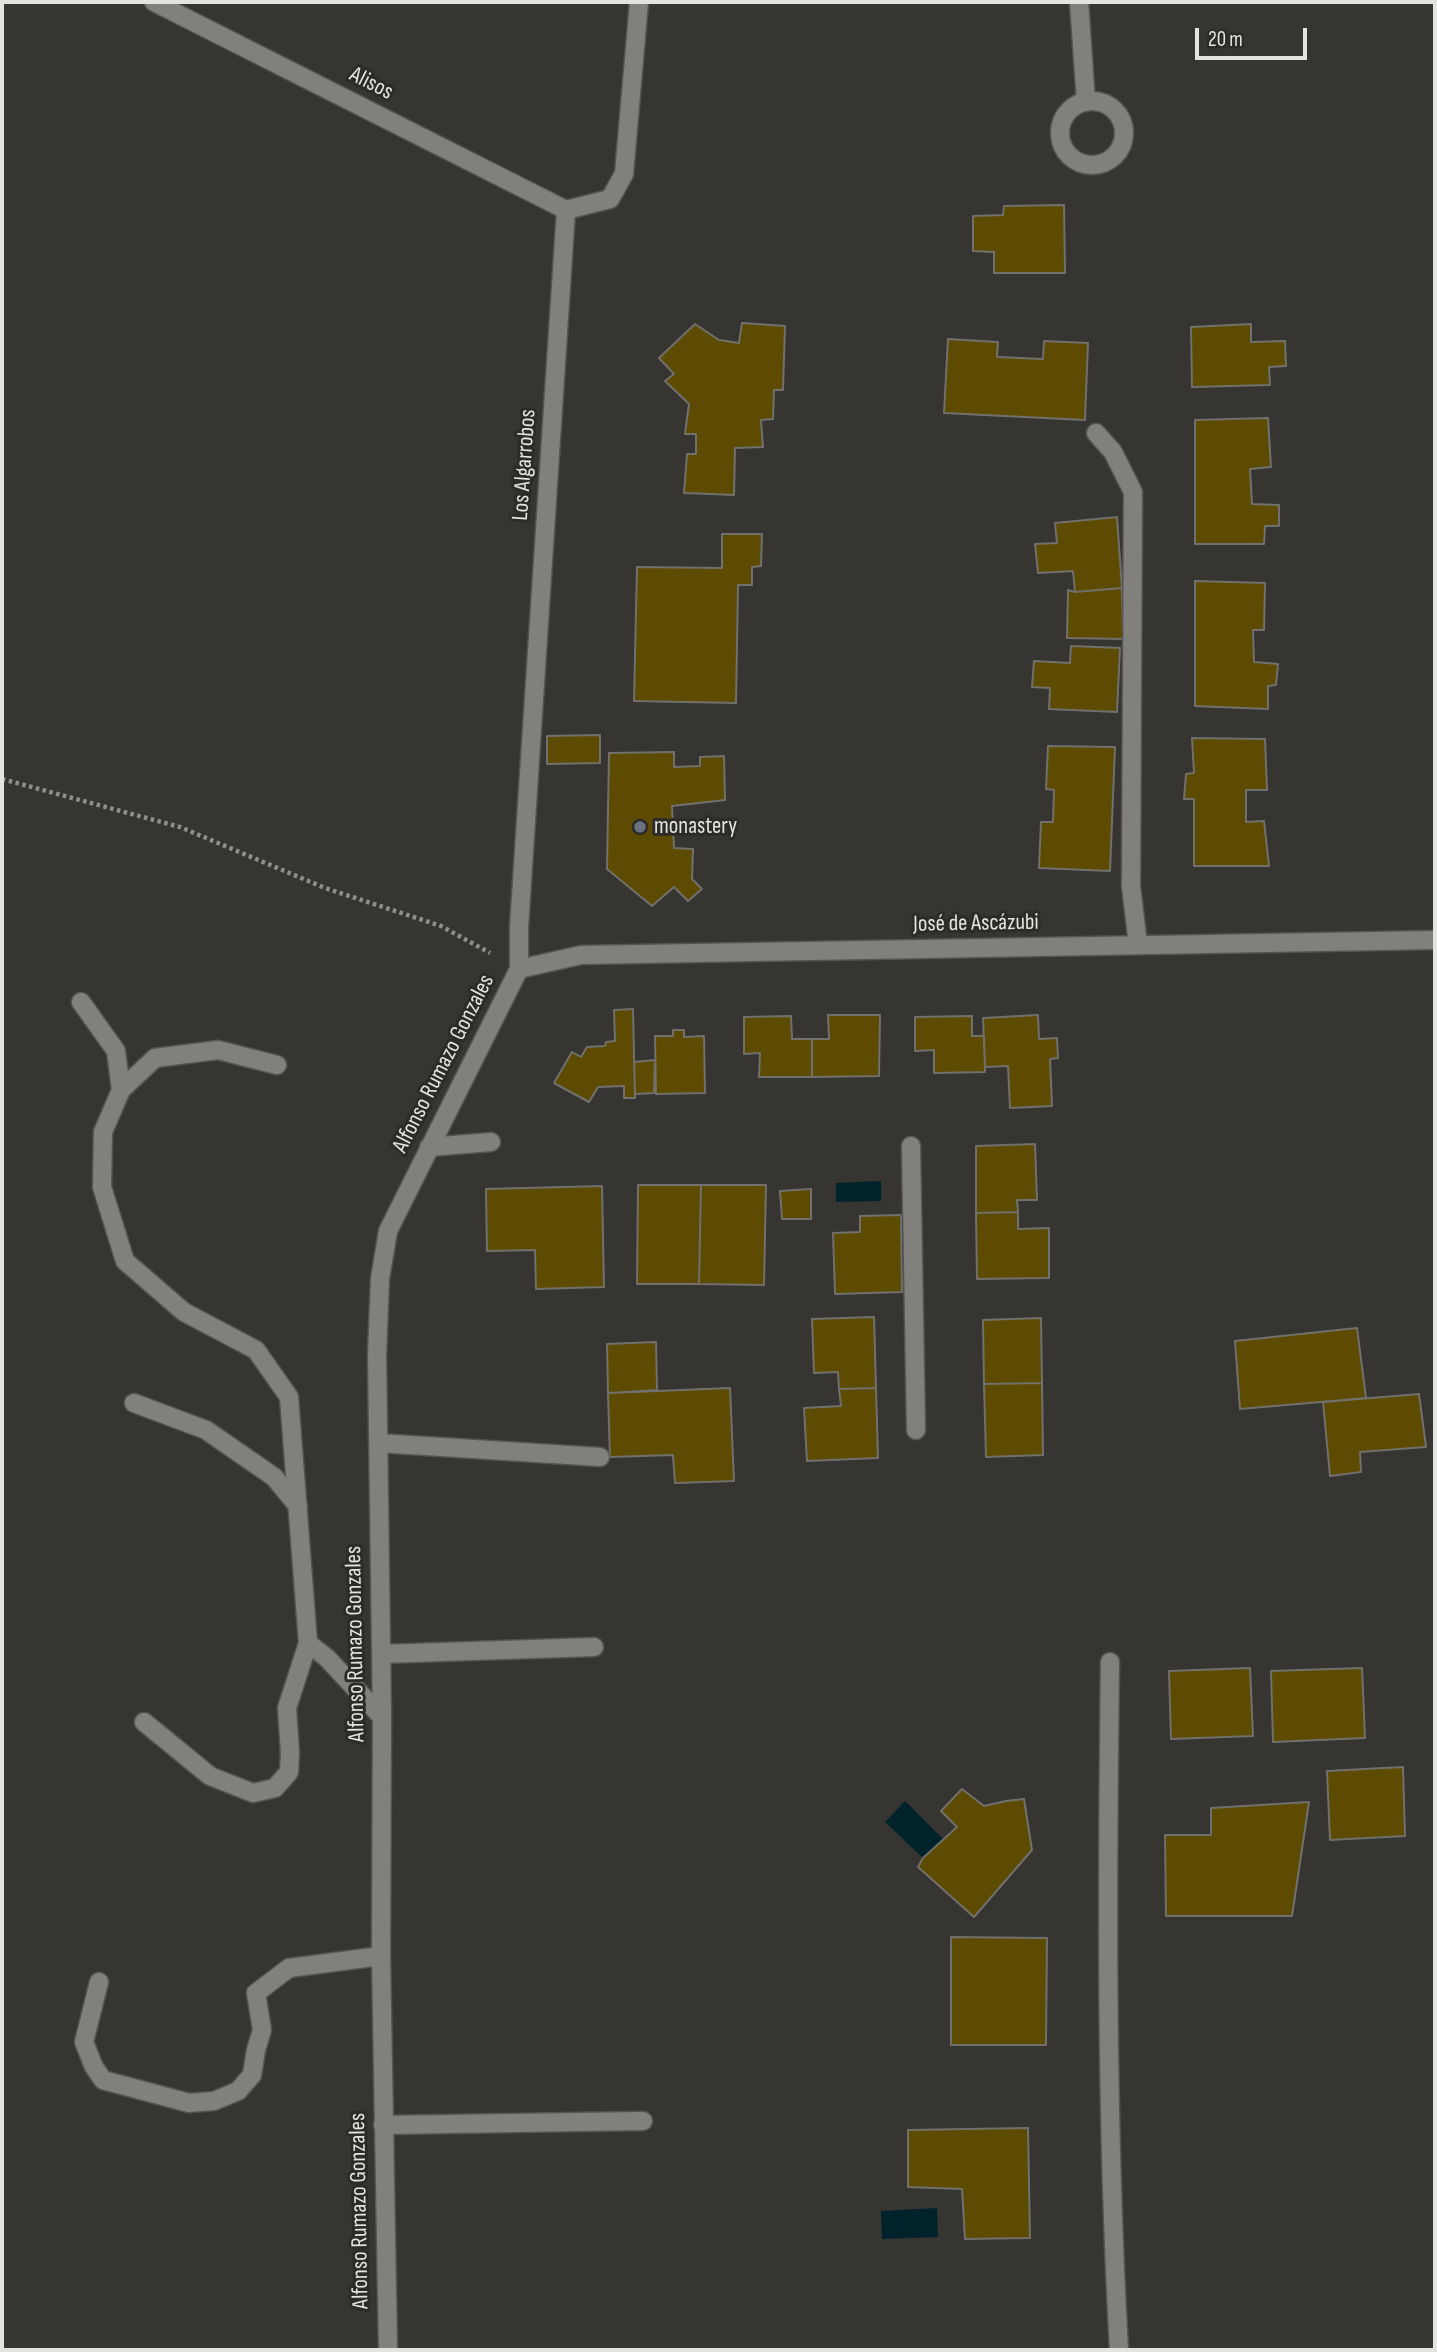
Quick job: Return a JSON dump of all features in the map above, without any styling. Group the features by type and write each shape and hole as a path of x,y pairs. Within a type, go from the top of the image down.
{"street":[{"name":"Alisos","path":"154,2 566,210"},
{"path":"566,210 610,199 624,174 639,2"},
{"path":"1079,2 1086,102"},
{"name":"Los Algarrobos","path":"519,969 519,927 566,210"},
{"path":"1096,433 1113,452 1133,492 1131,886 1138,945"},
{"name":"José de Ascázubi","path":"519,969 581,955 1435,940"},
{"name":"Alfonso Rumazo Gonzales","path":"388,2350 381,1956 382,1717 377,1355 380,1279 388,1231 519,969"},
{"path":"81,1002 116,1051 121,1090"},
{"path":"144,1722 210,1776 253,1793 275,1788 289,1772 287,1708 308,1643 289,1397 256,1350 184,1312 125,1262 102,1187 103,1132 121,1090 155,1058 218,1050 277,1065"},
{"path":"429,1147 491,1142"},
{"path":"911,1146 916,1430"},
{"path":"134,1403 206,1430 274,1477 298,1506"},
{"path":"378,1443 600,1457"},
{"path":"308,1643 327,1658 382,1717"},
{"path":"381,1654 594,1647"},
{"path":"1110,1662 1107,1928 1119,2350"},
{"path":"99,1982 84,2042 94,2067 103,2080 188,2103 214,2101 238,2091 252,2076 262,2030 256,1993 289,1968 381,1956"},
{"path":"383,2125 643,2121"}],"path":[{"path":"2,779 180,827 326,888 441,926 519,969"}],"water":[{"path":"881,1181 881,1201 836,1202 836,1183"},
{"path":"905,1801 943,1839 923,1858 885,1822"},
{"path":"937,2208 938,2237 882,2239 881,2211"}],"building":[{"path":"1064,205 1065,273 994,273 994,252 973,251 973,216 1003,215 1004,206"},
{"path":"742,323 785,326 783,390 774,390 773,419 761,420 763,447 735,448 734,495 684,493 687,454 696,454 696,434 685,434 689,404 665,381 674,374 659,358 695,324 719,340 739,343"},
{"path":"1251,324 1251,342 1285,341 1286,366 1269,367 1270,385 1192,387 1191,327"},
{"path":"948,339 998,342 997,357 1043,359 1044,341 1088,343 1085,420 944,413"},
{"path":"1268,418 1271,467 1250,469 1252,504 1279,505 1279,526 1265,526 1264,544 1195,544 1195,420"},
{"path":"1117,517 1122,588 1075,592 1073,571 1038,573 1035,544 1057,543 1055,523"},
{"path":"722,534 762,534 761,566 752,567 752,585 738,585 736,703 634,701 637,567 722,568"},
{"path":"1195,581 1265,583 1264,630 1253,630 1254,662 1278,664 1276,685 1268,686 1268,709 1195,706"},
{"path":"1122,588 1123,639 1067,638 1068,590 1075,592"},
{"path":"1071,646 1120,648 1117,712 1049,709 1050,688 1032,687 1034,661 1070,663"},
{"path":"600,735 600,763 547,764 547,736"},
{"path":"1192,738 1265,739 1267,790 1246,790 1246,822 1264,821 1269,866 1194,866 1194,799 1184,799 1186,774 1194,773"},
{"path":"1048,746 1115,747 1110,871 1039,868 1041,822 1053,822 1054,790 1046,789"},
{"name":"monastery","path":"674,752 674,767 700,766 700,757 724,756 725,800 672,806 674,848 693,849 692,879 702,889 688,901 674,887 652,906 607,869 609,753"},
{"path":"633,1009 635,1098 624,1098 624,1086 598,1087 589,1102 554,1083 572,1052 581,1057 587,1047 605,1046 606,1042 615,1041 614,1010"},
{"path":"828,1015 880,1015 879,1076 812,1077 812,1039 829,1039"},
{"path":"1038,1015 1039,1039 1057,1038 1058,1058 1050,1059 1052,1106 1010,1108 1008,1066 985,1067 983,1018"},
{"path":"791,1016 792,1039 812,1039 812,1077 759,1077 760,1053 744,1054 744,1017"},
{"path":"972,1016 972,1036 984,1036 985,1072 934,1073 934,1050 915,1051 915,1017"},
{"path":"673,1030 684,1030 684,1037 704,1036 705,1093 656,1094 655,1036 673,1036"},
{"path":"655,1060 654,1093 635,1094 634,1062"},
{"path":"1035,1144 1037,1200 1017,1200 1018,1212 976,1213 976,1146"},
{"path":"638,1185 701,1185 699,1284 637,1284"},
{"path":"701,1185 766,1185 764,1285 699,1284"},
{"path":"602,1186 604,1287 536,1289 535,1250 487,1251 486,1189"},
{"path":"811,1189 811,1219 782,1219 780,1191"},
{"path":"1018,1212 1018,1229 1049,1228 1049,1278 977,1279 976,1213"},
{"path":"901,1215 902,1292 835,1294 833,1233 860,1232 860,1216"},
{"path":"874,1317 876,1388 839,1389 838,1372 814,1373 812,1319"},
{"path":"1041,1318 1042,1383 984,1384 983,1320"},
{"path":"1357,1328 1366,1398 1240,1409 1235,1341"},
{"path":"656,1342 657,1390 608,1393 607,1344"},
{"path":"1042,1383 1043,1455 986,1457 984,1384"},
{"path":"730,1388 734,1481 675,1483 673,1455 610,1457 608,1393"},
{"path":"876,1388 878,1458 807,1461 804,1408 841,1406 839,1389"},
{"path":"1419,1394 1426,1447 1360,1452 1361,1472 1330,1476 1323,1402"},
{"path":"1250,1668 1253,1736 1171,1739 1169,1671"},
{"path":"1362,1668 1365,1738 1273,1742 1271,1671"},
{"path":"1403,1767 1405,1836 1330,1840 1327,1771"},
{"path":"962,1789 984,1806 1024,1799 1032,1850 974,1917 918,1867 923,1858 957,1827 941,1811"},
{"path":"1309,1802 1292,1916 1166,1916 1165,1835 1211,1835 1211,1808"},
{"path":"951,1937 1047,1938 1046,2045 951,2045"},
{"path":"1028,2128 1030,2238 965,2239 962,2189 908,2187 908,2130"}],"place":[{"name":"monastery","path":"640,827"}]}
